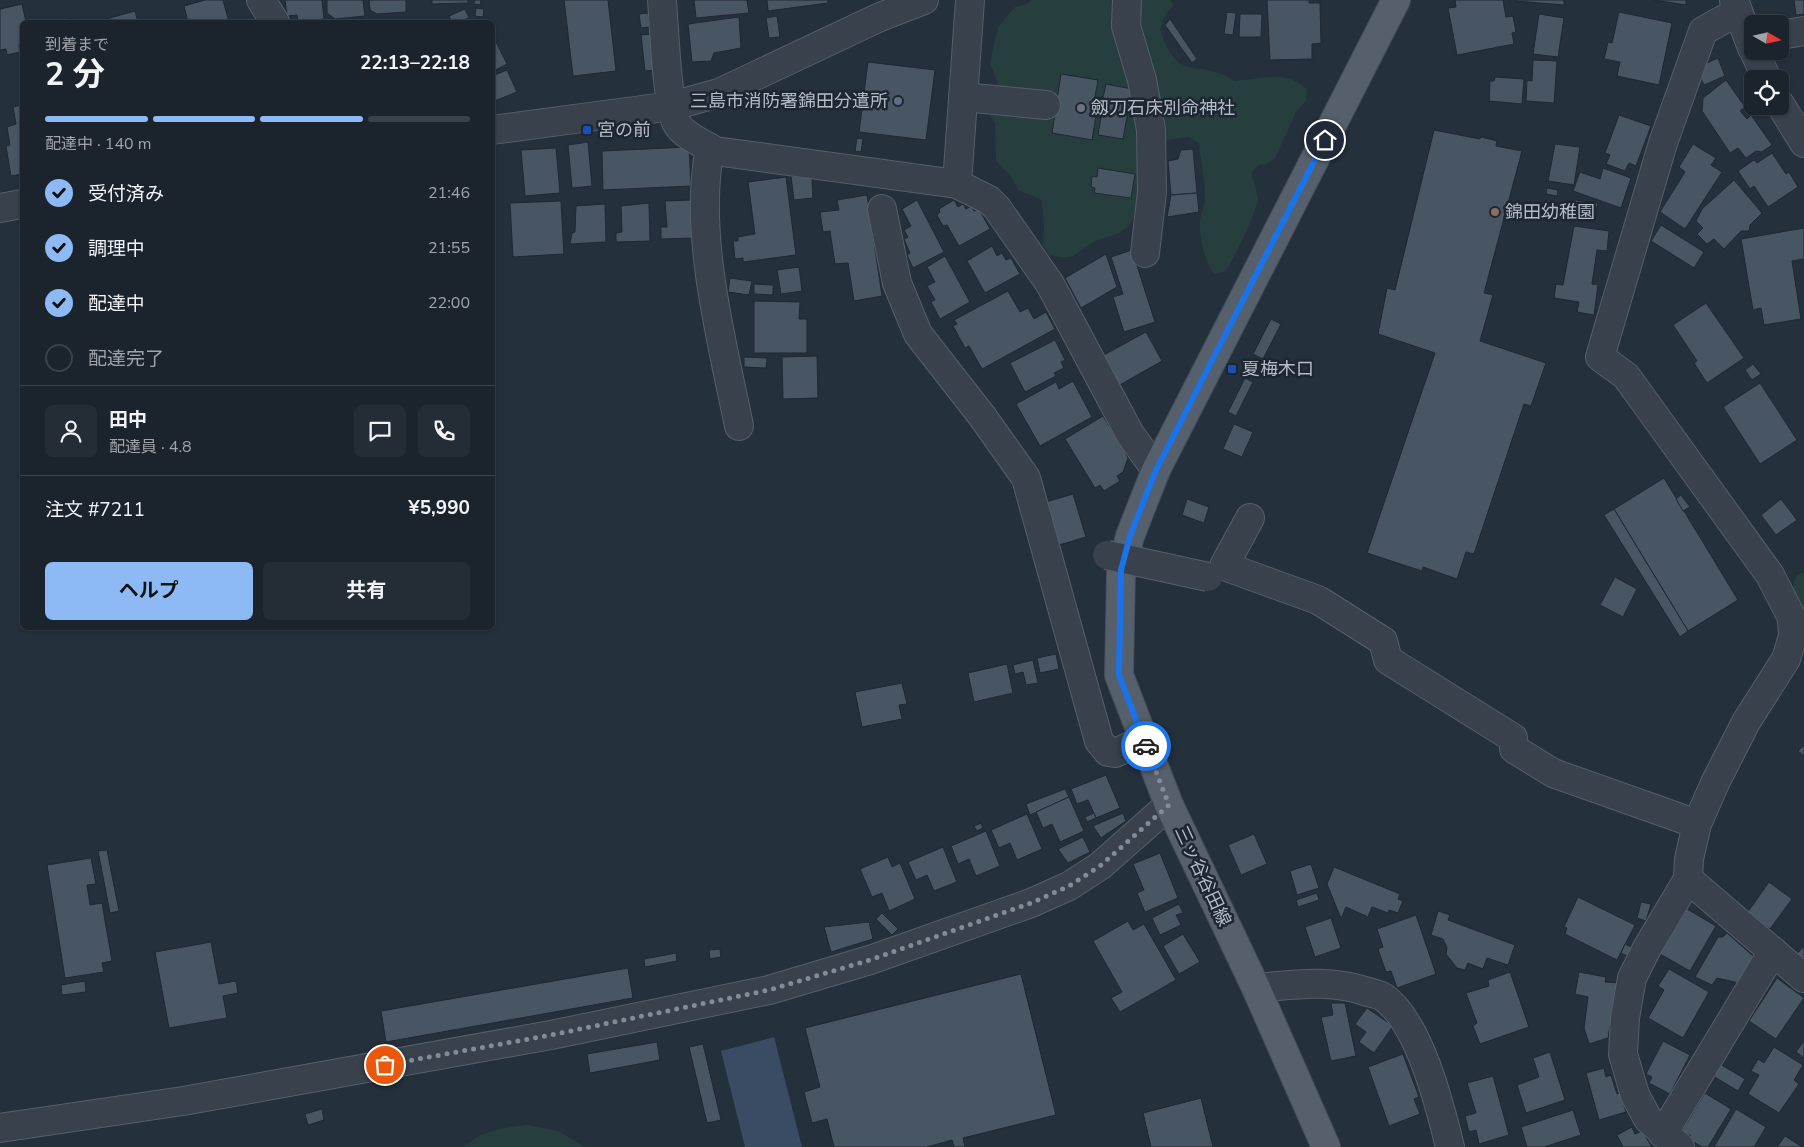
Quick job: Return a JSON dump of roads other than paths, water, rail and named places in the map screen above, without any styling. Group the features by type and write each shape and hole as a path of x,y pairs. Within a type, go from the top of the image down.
{"main road":[{"name":"三ッ谷谷田線","path":"1326,1147 1256,988 1169,805 1119,675 1121,570 1130,536 1156,470 1396,0"}],"street":[{"path":"261,0 274,20"},
{"path":"662,0 672,106 677,124 692,137 710,148 730,155 957,184 988,200 997,208 1050,284 1130,434 1156,470"},
{"path":"495,130 672,106 719,93 880,17 924,0"},
{"path":"957,184 970,0"},
{"path":"1127,0 1126,26 1142,80 1150,130 1152,192 1146,253"},
{"path":"1744,25 1736,6 1704,30 1663,143 1600,357 1626,376 1770,575 1792,618 1793,636 1786,659 1746,722 1715,783 1697,824 1689,859 1688,879 1647,948 1632,978 1625,1018 1623,1054 1635,1095 1648,1119 1672,1141 1773,951"},
{"path":"1789,33 1804,31"},
{"path":"963,97 1046,105"},
{"path":"1787,115 1804,143"},
{"path":"710,148 705,184 708,266 739,426"},
{"path":"0,208 20,204"},
{"path":"882,209 897,283 918,334 993,430 1026,478 1099,741 1108,752 1115,753 1144,740"},
{"path":"1250,518 1224,566 1318,600 1383,641 1388,660 1513,738 1514,749 1554,773 1697,824"},
{"path":"1107,555 1208,577"},
{"path":"0,1128 183,1101 541,1037 769,990 888,954 1022,906 1069,886 1100,866 1169,805"},
{"path":"1688,879 1804,978"},
{"path":"1256,988 1322,983 1354,988 1382,996 1409,1024 1439,1103 1450,1147"}],"water":[{"path":"774,1037 802,1147 745,1147 721,1051"}],"place":[{"name":"三島市消防署錦田分遣所","path":"898,101"},
{"name":"劔刀石床別命神社","path":"1081,108"},
{"name":"宮の前","path":"587,130"},
{"name":"錦田幼稚園","path":"1495,212"},
{"name":"夏梅木口","path":"1232,369"}]}
